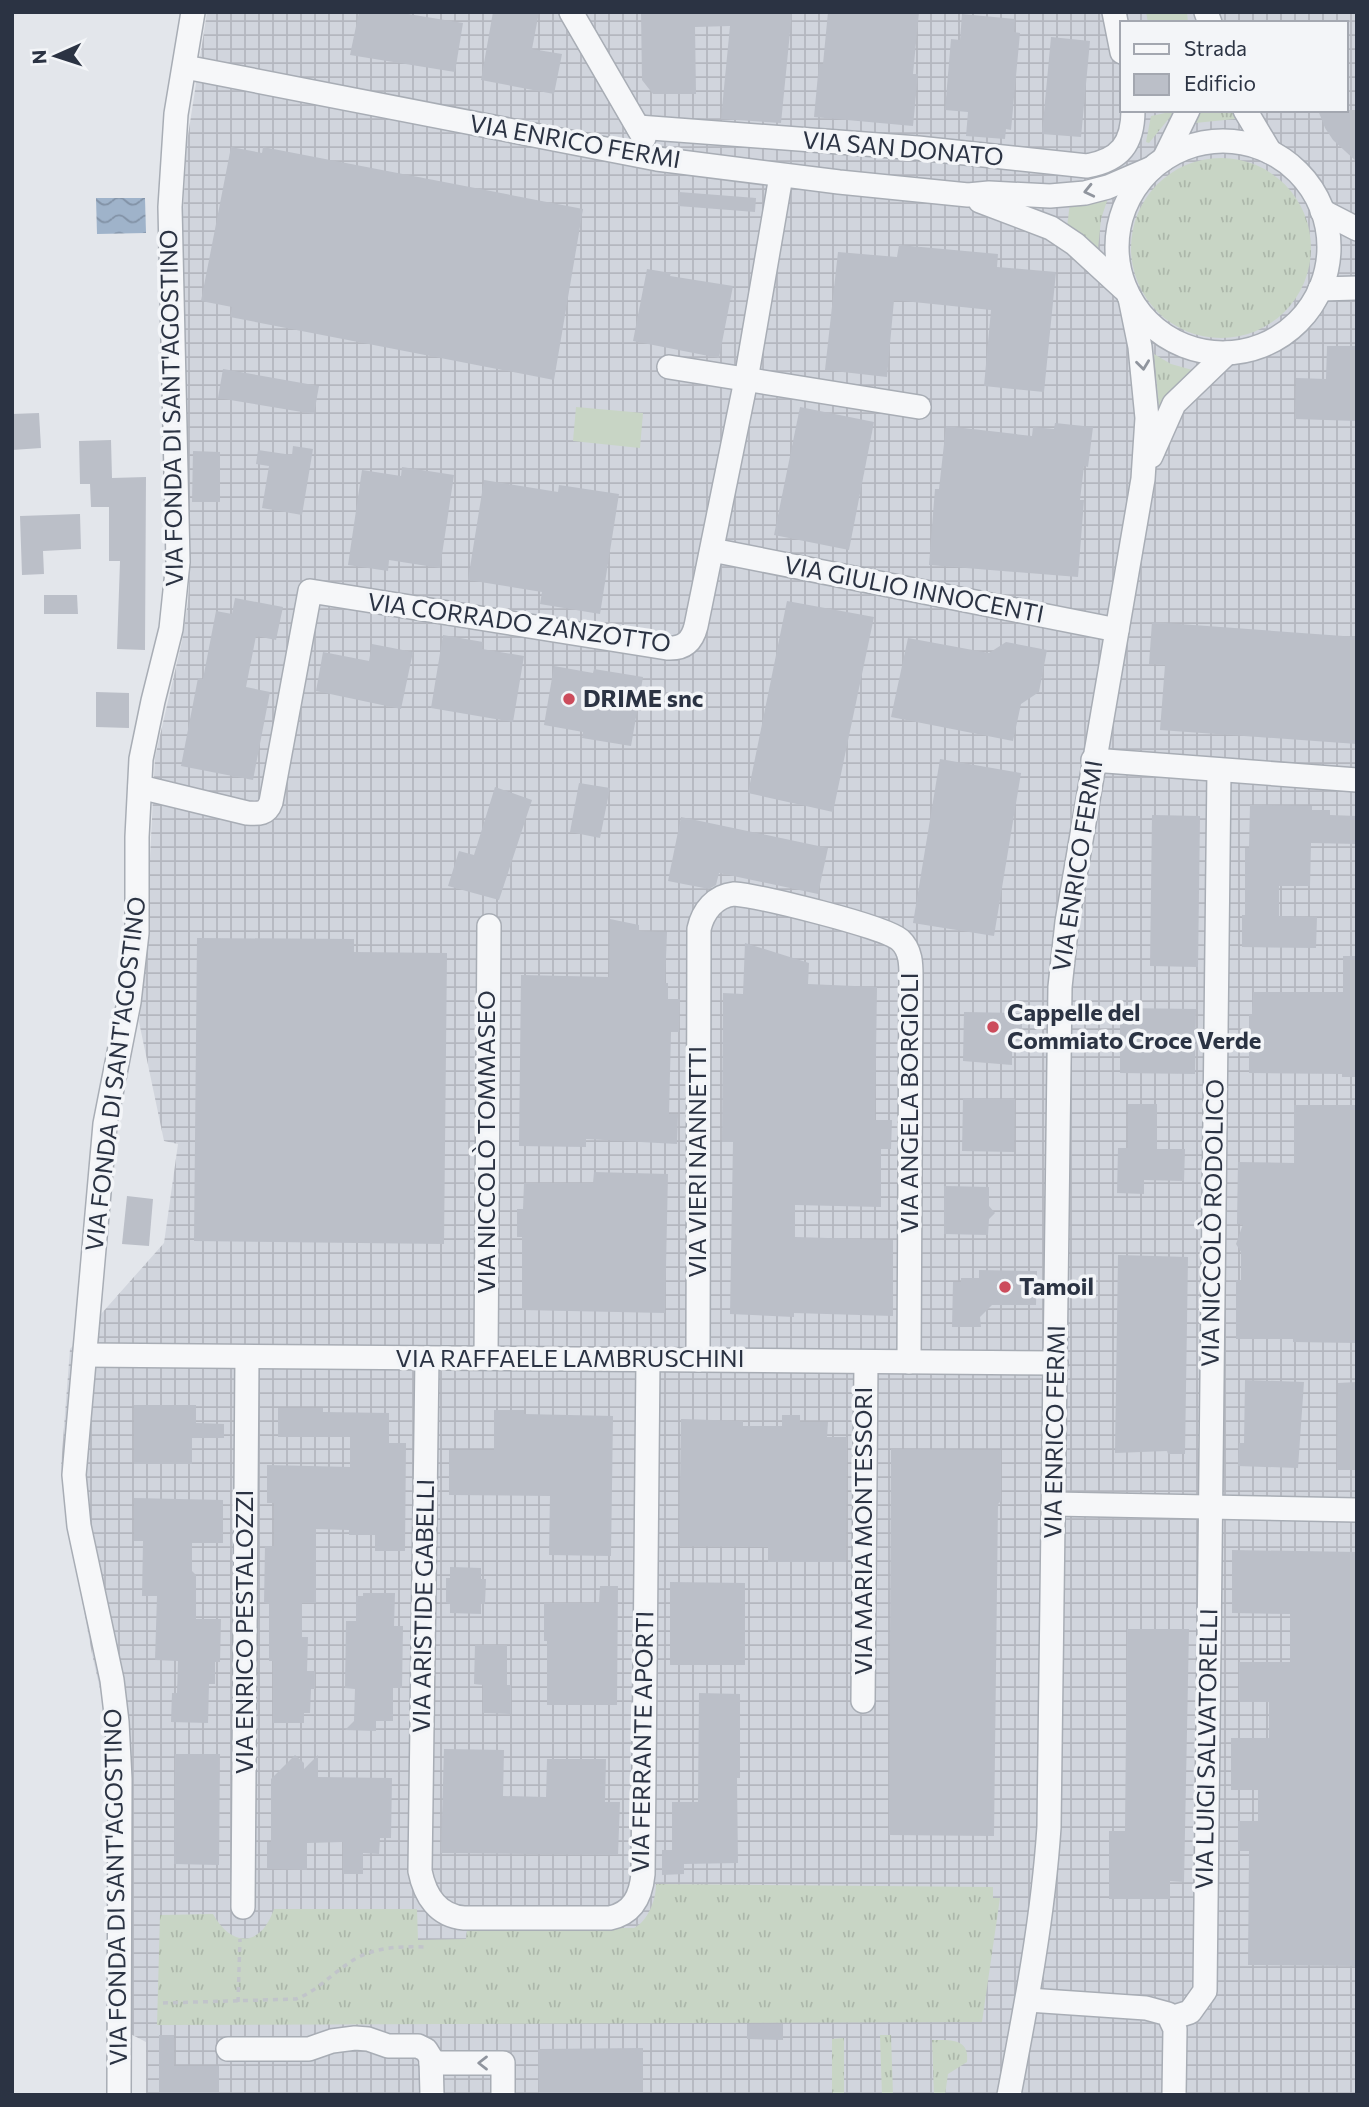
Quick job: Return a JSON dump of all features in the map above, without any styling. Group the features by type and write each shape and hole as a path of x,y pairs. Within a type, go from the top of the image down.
{"street":[{"name":"VIA FONDA DI SANT'AGOSTINO","path":"118,2095 118,1734 111,1680 74,1493 105,1124 129,1002 136,945 140,787 146,730 171,629 178,562 170,207 176,114 193,12"},
{"path":"570,12 657,159"},
{"path":"1114,12 1120,42"},
{"name":"VIA ENRICO FERMI","path":"185,67 657,159 781,176 968,195"},
{"name":"VIA SAN DONATO","path":"638,127 918,148 1087,166 1118,154 1130,135 1133,112"},
{"path":"1143,479 1146,395 1140,347 1117,255 1119,225 1129,197 1158,163 1187,112"},
{"path":"1246,112 1270,152"},
{"path":"1216,141 1243,143 1270,152 1288,163 1304,179 1322,211 1328,232 1329,254 1320,289 1300,320 1279,337 1254,349 1227,353 1196,350 1174,342 1149,323 1128,295 1097,263 1064,236 1038,222 968,195 1074,194 1108,187 1188,146 1216,141"},
{"name":"VIA CORRADO ZANZOTTO","path":"140,787 247,813 261,813 268,809 310,591 676,649 683,646 694,634 712,550 746,380 781,176"},
{"path":"1322,211 1357,229"},
{"path":"1320,289 1357,288"},
{"path":"1143,479 1174,404 1227,353"},
{"path":"669,367 919,407"},
{"name":"VIA ENRICO FERMI","path":"1009,2095 1028,2000 1045,1886 1049,1827 1060,987 1067,922 1093,760 1143,479"},
{"name":"VIA GIULIO INNOCENTI","path":"712,550 1117,630"},
{"path":"1093,760 1357,780"},
{"name":"VIA NICCOLÒ RODOLICO","path":"1210,1507 1219,770"},
{"name":"VIA ANGELA BORGIOLI","path":"698,964 699,929 704,915 718,899 733,894 871,927 893,935 906,947 911,973 909,1362"},
{"name":"VIA NICCOLÒ TOMMASEO","path":"486,1359 489,926"},
{"name":"VIA VIERI NANNETTI","path":"698,964 698,1360"},
{"name":"VIA RAFFAELE LAMBRUSCHINI","path":"85,1355 1056,1363"},
{"name":"VIA ENRICO PESTALOZZI","path":"243,1908 247,1357"},
{"name":"VIA ARISTIDE GABELLI","path":"419,1855 427,1358"},
{"name":"VIA FERRANTE APORTI","path":"419,1855 426,1892 441,1910 456,1917 610,1918 632,1907 640,1892 643,1874 648,1360"},
{"name":"VIA MARIA MONTESSORI","path":"863,1701 866,1362"},
{"path":"1054,1504 1357,1510"},
{"name":"VIA LUIGI SALVATORELLI","path":"1171,2018 1190,2012 1205,1991 1210,1507"},
{"path":"1028,2000 1163,2011 1171,2018 1175,2036 1174,2095"},
{"path":"228,2049 309,2049 332,2041 355,2038 388,2046 418,2046 429,2054 432,2095"},
{"path":"431,2063 503,2063 503,2095"}],"path":[{"path":"238,2002 240,1939"},
{"path":"163,2003 300,1998 349,1962 369,1952 400,1946 425,1947"}],"shaded area":[{"path":"207,12 1357,12 1357,2095 146,2095 146,2042 109,2023 110,1733 68,1524 61,1466 70,1349 164,1243 178,1144 164,1141 139,1022 144,980 155,757 182,641 190,565 182,228 187,142"}],"green space":[{"path":"1146,12 1187,12 1188,21 1148,21"},
{"path":"1174,112 1149,143 1146,142 1151,116"},
{"path":"1198,112 1234,112 1237,116 1235,119 1195,123"},
{"path":"1221,158 1255,165 1285,184 1304,214 1311,248 1304,282 1285,312 1255,331 1221,338 1187,331 1157,312 1138,282 1131,248 1138,214 1157,184 1187,165"},
{"path":"1108,198 1101,219 1098,249 1095,251 1067,227 1070,203"},
{"path":"1154,354 1171,364 1196,371 1173,389 1159,408"},
{"path":"576,407 643,413 640,448 573,441"},
{"path":"656,1884 993,1887 993,1898 1000,1898 982,2022 157,2025 160,1915 213,1914 229,1933 246,1938 262,1931 274,1909 417,1909 418,1940 466,1939 467,1928 634,1928 650,1909"},
{"path":"880,2035 891,2035 893,2095 882,2095"},
{"path":"844,2038 844,2095 832,2095 832,2039"},
{"path":"932,2040 962,2044 967,2054 967,2062 948,2074 945,2095 934,2095"}],"water":[{"path":"96,198 145,198 146,233 97,234"}],"building":[{"path":"359,12 396,12 463,23 455,72 350,55"},
{"path":"493,12 539,12 532,49 562,54 554,94 481,80"},
{"path":"641,12 792,12 781,123 721,119 730,26 695,27 696,94 653,94 642,80"},
{"path":"828,12 919,12 913,74 918,74 913,126 814,117"},
{"path":"962,14 1015,19 1014,32 1020,33 1011,130 1006,129 1005,139 966,136 968,112 945,110 951,39 960,40"},
{"path":"1051,37 1090,41 1081,137 1042,134"},
{"path":"1357,110 1357,162 1333,140 1319,112"},
{"path":"231,147 262,153 263,147 583,209 554,380 230,317 232,307 201,301"},
{"path":"679,192 756,198 755,212 678,206"},
{"path":"899,245 998,254 997,267 1056,272 1044,392 984,386 991,310 894,300 887,377 825,370 838,252 897,257"},
{"path":"647,269 671,273 670,276 733,286 719,358 633,341"},
{"path":"1327,346 1357,346 1357,421 1295,419 1296,378 1326,379"},
{"path":"223,369 319,386 314,414 218,398"},
{"path":"800,407 874,422 849,550 774,535"},
{"path":"39,413 41,448 12,450 12,414"},
{"path":"1055,423 1093,427 1080,500 1084,500 1078,577 929,565 935,489 939,489 946,426 1032,436 1033,427 1054,429"},
{"path":"111,440 112,478 146,477 145,650 117,649 120,561 109,561 109,507 91,507 90,484 80,484 79,441"},
{"path":"293,446 313,449 302,515 262,508 269,466 256,464 258,450 292,455"},
{"path":"193,451 220,452 220,502 192,502"},
{"path":"402,467 454,475 440,568 389,560 388,571 348,565 362,470 401,476"},
{"path":"484,480 558,492 559,485 619,494 600,614 540,604 542,592 468,580"},
{"path":"80,514 81,549 43,551 44,574 22,575 20,516"},
{"path":"44,595 77,595 78,614 44,614"},
{"path":"235,598 283,607 276,640 256,636 246,687 270,692 253,780 181,766 198,678 203,679 216,611 232,614"},
{"path":"787,601 874,617 833,812 748,793"},
{"path":"1152,622 1357,637 1357,744 1160,730 1165,665 1149,664"},
{"path":"443,635 483,642 482,649 524,656 513,722 431,708"},
{"path":"908,638 989,653 1006,642 1047,650 1039,692 1021,704 1013,741 891,717"},
{"path":"372,644 413,652 401,709 316,691 323,652 369,661"},
{"path":"554,666 593,673 594,669 643,677 631,746 582,738 583,732 544,725"},
{"path":"96,692 129,693 129,728 96,727"},
{"path":"940,759 1021,773 994,936 913,923"},
{"path":"579,783 610,788 600,838 570,832"},
{"path":"495,787 532,800 499,900 448,886 459,851 474,855"},
{"path":"1250,805 1312,806 1312,810 1330,810 1330,815 1357,816 1357,844 1311,843 1310,886 1279,886 1279,916 1317,917 1316,948 1242,947 1245,848 1249,848"},
{"path":"1152,815 1200,816 1198,967 1150,966"},
{"path":"681,817 828,848 818,894 719,873 716,885 709,889 668,881"},
{"path":"610,919 639,925 639,931 667,932 665,983 668,983 668,999 680,999 679,1032 671,1032 669,1114 678,1114 677,1144 586,1139 586,1147 519,1146 521,975 609,977"},
{"path":"197,938 354,939 354,952 447,953 444,1244 194,1241"},
{"path":"745,943 809,963 808,984 877,987 875,1120 892,1120 891,1149 881,1149 881,1207 795,1205 795,1237 893,1240 893,1316 794,1313 794,1317 730,1314 733,1142 722,1142 723,993 743,994"},
{"path":"1343,956 1357,956 1357,1077 1342,1077 1342,1074 1249,1073 1249,1015 1252,1014 1253,992 1343,992"},
{"path":"1120,1008 1196,1009 1195,1074 1120,1073"},
{"name":"Cappelle del Commiato Croce Verde","path":"964,1012 1022,1013 1022,1041 1012,1041 1012,1065 963,1061"},
{"path":"963,1098 1015,1099 1014,1152 962,1151"},
{"path":"1128,1104 1157,1104 1157,1149 1185,1149 1184,1181 1144,1180 1144,1194 1117,1193 1118,1148 1128,1148"},
{"path":"1294,1105 1357,1105 1357,1343 1236,1339 1236,1280 1241,1280 1241,1252 1236,1244 1243,1224 1237,1224 1238,1162 1294,1163"},
{"path":"594,1172 668,1174 665,1313 522,1310 522,1237 517,1237 517,1209 523,1209 524,1183 593,1183"},
{"path":"944,1186 989,1187 989,1206 995,1213 989,1219 988,1235 944,1234"},
{"path":"127,1196 153,1199 149,1246 122,1244"},
{"path":"1118,1255 1188,1257 1185,1454 1168,1454 1167,1451 1115,1453"},
{"path":"979,1270 1037,1271 1036,1305 992,1305 980,1317 981,1327 952,1327 953,1282 961,1282 961,1278 979,1278"},
{"path":"1245,1380 1304,1382 1298,1468 1238,1466 1239,1443 1244,1443"},
{"path":"1357,1382 1357,1470 1337,1470 1338,1383"},
{"path":"134,1405 196,1405 196,1423 224,1424 224,1438 192,1438 192,1464 134,1464"},
{"path":"278,1408 389,1413 389,1443 406,1443 405,1551 375,1551 375,1535 349,1535 349,1530 316,1529 316,1603 302,1603 302,1637 308,1637 307,1671 315,1671 315,1689 311,1689 310,1713 304,1713 304,1723 273,1723 269,1604 264,1603 265,1546 274,1546 274,1503 267,1503 267,1465 350,1467 350,1437 278,1437"},
{"path":"494,1410 524,1410 524,1414 613,1416 611,1556 549,1555 550,1496 449,1495 449,1450 494,1450"},
{"path":"782,1415 800,1415 800,1422 828,1422 827,1437 847,1437 846,1562 768,1562 768,1547 679,1546 681,1419 743,1421 743,1426 782,1426"},
{"path":"891,1449 1001,1450 994,1836 889,1835"},
{"path":"134,1498 223,1500 223,1543 192,1543 192,1571 196,1575 196,1619 221,1619 220,1662 215,1662 215,1684 209,1684 208,1723 171,1722 172,1693 177,1693 178,1661 155,1660 157,1596 142,1596 143,1541 134,1541"},
{"path":"1232,1550 1357,1552 1357,1966 1248,1965 1249,1851 1238,1851 1238,1821 1258,1821 1258,1790 1231,1790 1231,1738 1269,1738 1269,1702 1239,1702 1239,1662 1290,1662 1290,1614 1232,1613"},
{"path":"450,1567 481,1568 481,1579 486,1579 485,1604 481,1604 481,1614 450,1613 450,1604 446,1603 446,1578 450,1578"},
{"path":"670,1582 745,1583 745,1665 670,1665"},
{"path":"600,1586 618,1586 617,1705 547,1705 544,1603 599,1603"},
{"path":"363,1593 395,1593 394,1626 403,1626 402,1688 393,1688 393,1721 376,1721 376,1731 345,1730 354,1721 355,1689 345,1688 346,1621 356,1621 356,1596 363,1596"},
{"path":"1127,1629 1189,1629 1184,1882 1170,1881 1170,1899 1109,1899 1109,1831 1125,1831"},
{"path":"475,1645 507,1645 507,1685 511,1685 511,1714 483,1713 483,1685 474,1684"},
{"path":"699,1693 740,1694 738,1863 684,1864 684,1874 662,1875 662,1850 672,1850 672,1802 698,1802"},
{"path":"444,1749 504,1750 503,1796 546,1797 547,1759 606,1759 605,1802 620,1802 618,1855 441,1853"},
{"path":"175,1754 220,1754 219,1865 174,1864"},
{"path":"295,1755 304,1763 304,1769 318,1755 318,1777 392,1778 391,1838 380,1838 379,1854 363,1853 363,1874 343,1874 343,1842 307,1843 307,1870 267,1869 267,1842 271,1842 271,1779"},
{"path":"747,2024 783,2024 783,2040 747,2039"},
{"path":"159,2035 174,2035 174,2066 219,2066 219,2095 159,2095"},
{"path":"643,2048 643,2095 539,2095 538,2049"}],"place":[{"name":"DRIME snc","path":"569,699"},
{"name":"Cappelle del Commiato Croce Verde","path":"993,1027"},
{"name":"Tamoil","path":"1005,1287"}]}
